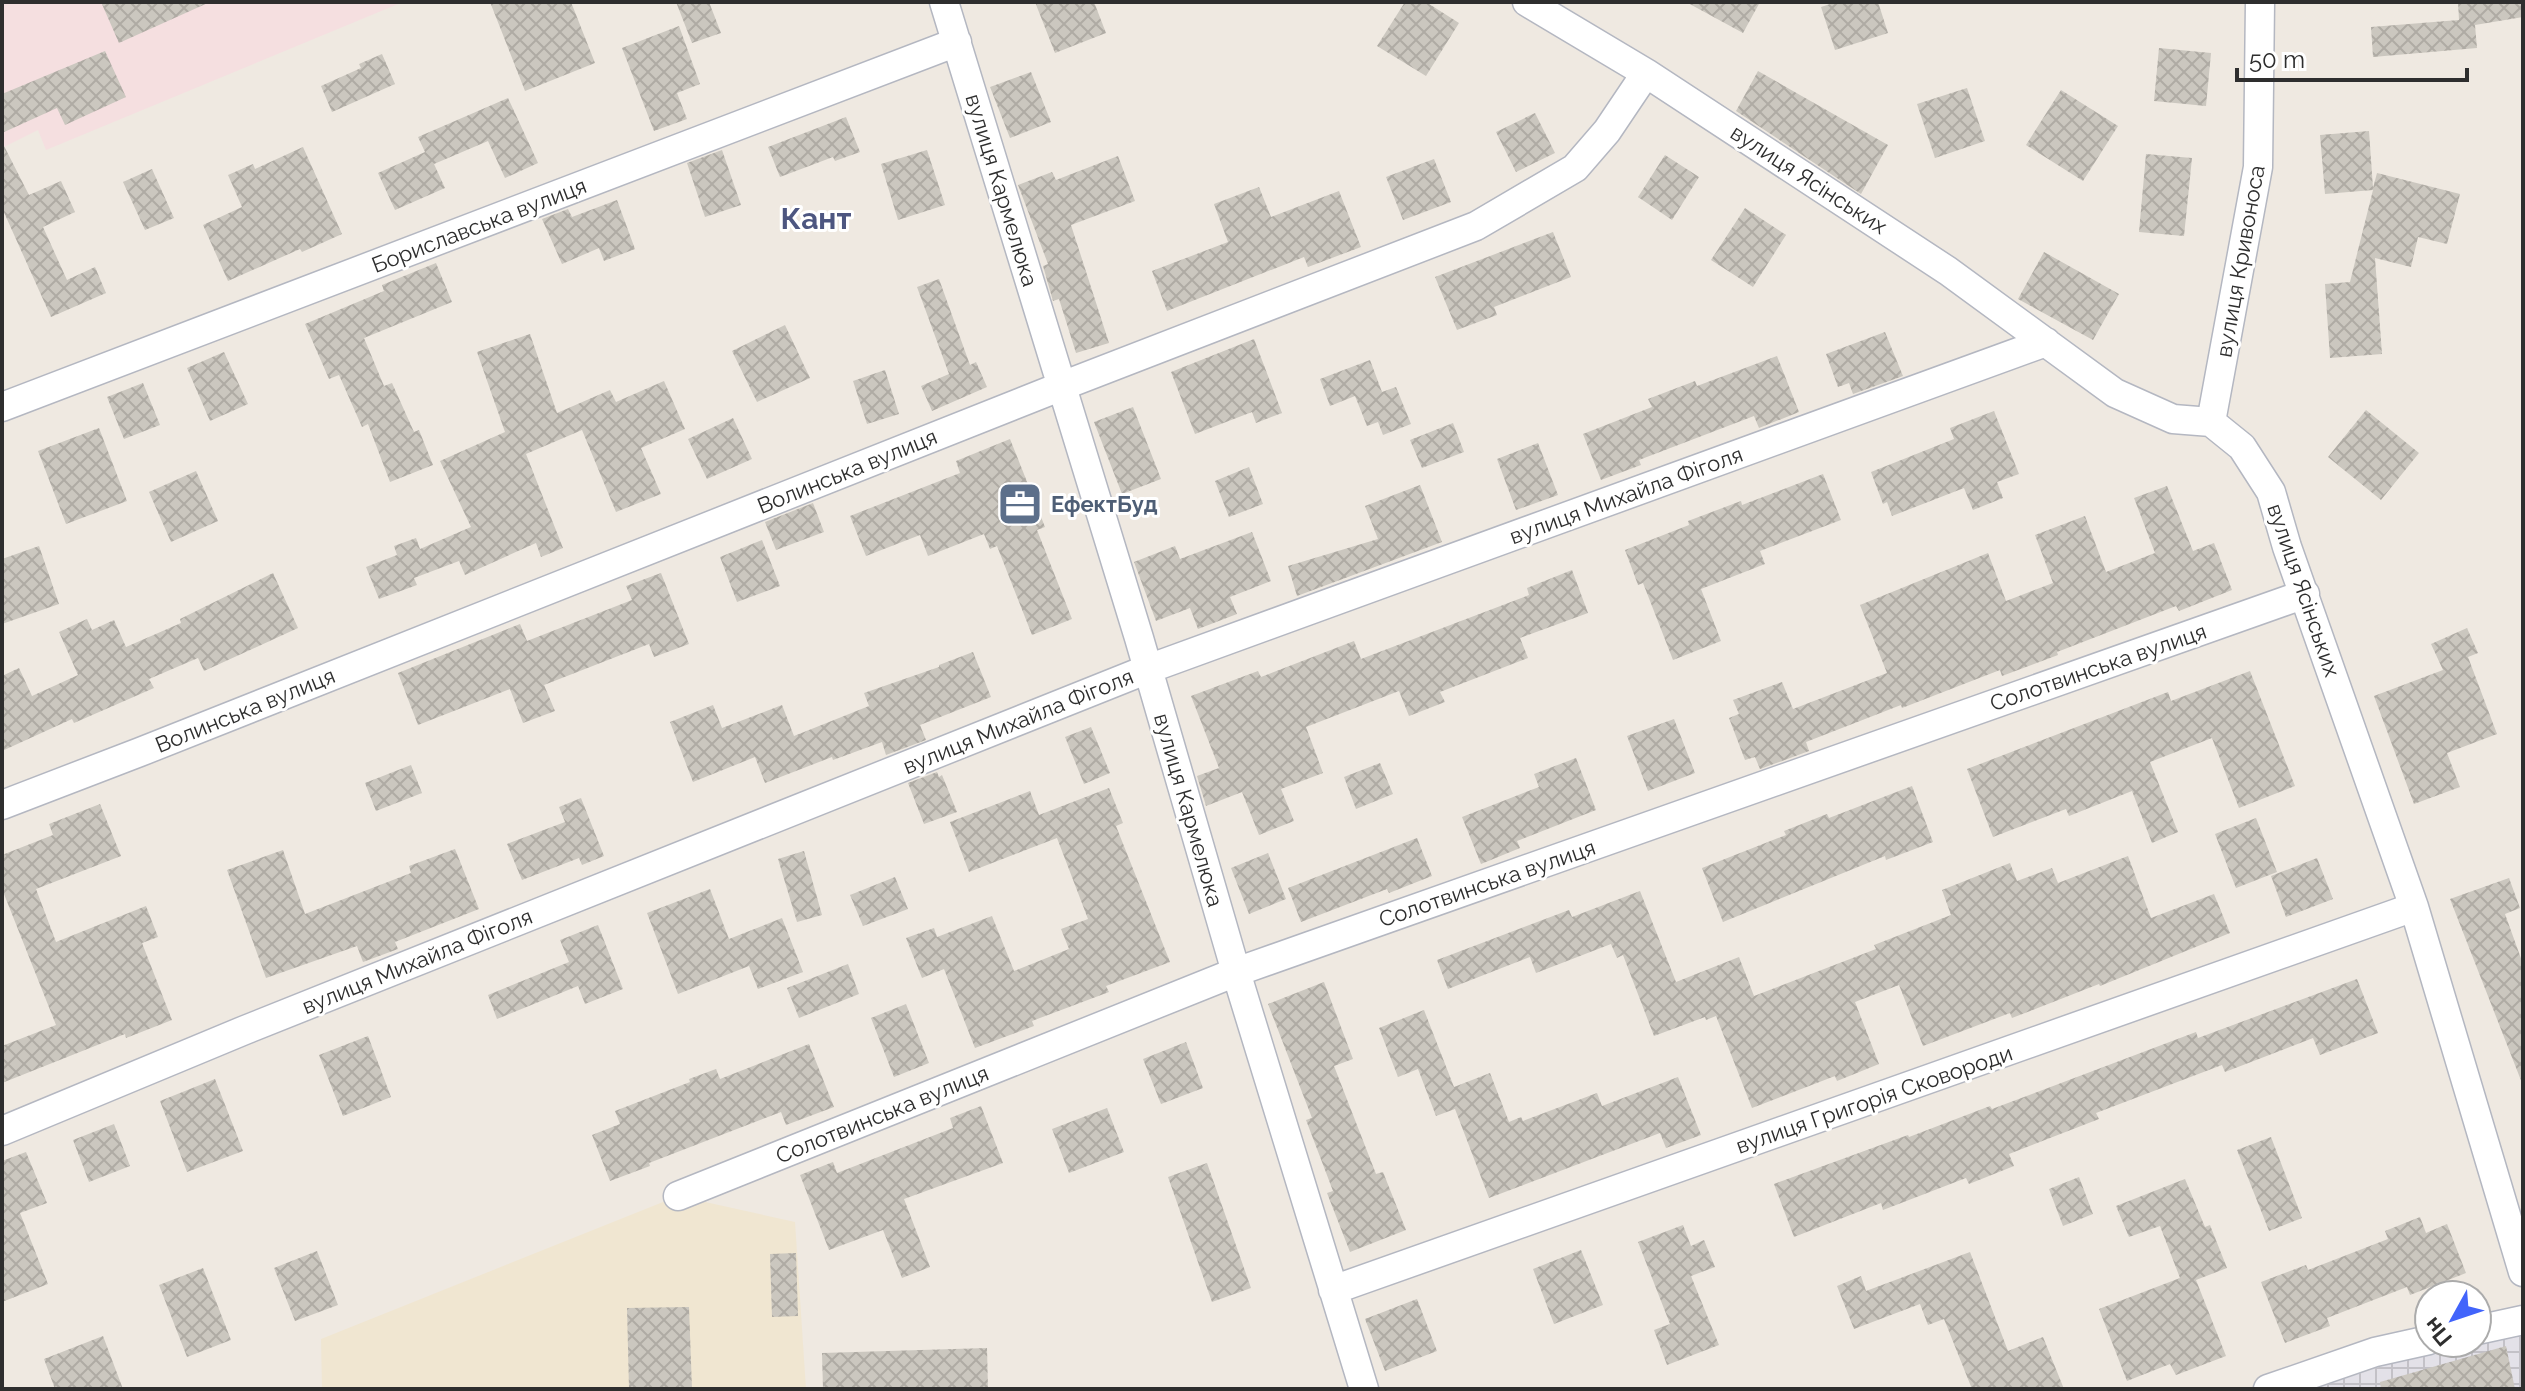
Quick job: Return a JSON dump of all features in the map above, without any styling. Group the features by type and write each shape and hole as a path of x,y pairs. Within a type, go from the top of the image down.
{"street":[{"name":"вулиця Кармелюка","path":"944,2 1364,1389"},
{"name":"вулиця Ясінських","path":"1527,2 1646,73 1948,271 2115,393 2173,419 2211,422 2242,447 2271,492 2287,547 2414,907 2523,1272"},
{"name":"вулиця Кривоноса","path":"2211,422 2258,167 2260,2"},
{"name":"Бориславська вулиця","path":"2,407 957,42"},
{"name":"Волинська вулиця","path":"2,805 1062,386 1476,226 1575,168 1607,131 1646,73"},
{"name":"вулиця Михайла Фіголя","path":"2,1131 245,1030 1148,669 2046,342"},
{"name":"Солотвинська вулиця","path":"678,1196 1236,972 2305,594"},
{"name":"вулиця Григорія Сковороди","path":"1333,1290 2414,907"},
{"path":"2493,1327 2523,1320"},
{"path":"2268,1389 2375,1352 2413,1344"}],"shaded area":[{"path":"2,2 403,2 46,150 38,130 2,148"},
{"path":"678,1196 795,1222 806,1389 322,1389 321,1339"},
{"path":"2523,1326 2523,1389 2314,1389 2413,1358 2493,1359 2493,1337"}],"building":[{"path":"101,2 210,2 119,43"},
{"path":"490,2 571,2 595,63 525,91"},
{"path":"676,2 709,2 721,33 692,43"},
{"path":"1035,2 1094,2 1106,33 1055,53"},
{"path":"1405,2 1426,2 1459,23 1426,76 1377,46"},
{"path":"1686,2 1760,2 1743,33"},
{"path":"1836,2 1878,2 1888,33 1835,50 1821,7"},
{"path":"2458,2 2523,2 2523,17 2475,25 2477,48 2373,57 2371,27 2459,20"},
{"path":"679,26 700,84 677,93 687,119 654,131 622,48"},
{"path":"2159,48 2211,53 2206,106 2154,101"},
{"path":"105,51 126,97 65,125 57,108 2,133 2,94"},
{"path":"382,54 395,84 332,112 321,86 361,68 359,64"},
{"path":"1758,71 1888,145 1861,194 1736,111"},
{"path":"1031,72 1051,122 1010,138 990,87"},
{"path":"1967,88 1985,141 1935,158 1917,104"},
{"path":"2061,90 2118,126 2083,181 2026,145"},
{"path":"508,98 538,163 505,178 488,141 434,164 445,188 395,210 378,173 425,152 418,137"},
{"path":"1535,113 1555,153 1516,172 1496,132"},
{"path":"846,117 860,152 835,161 833,157 780,177 768,147"},
{"path":"2369,131 2373,188 2377,173 2460,194 2447,244 2418,237 2411,267 2375,258 2382,354 2330,358 2325,284 2350,282 2373,190 2325,194 2320,135"},
{"path":"2,142 29,195 61,181 75,212 43,227 67,280 95,267 106,293 51,317 2,208"},
{"path":"303,147 342,234 228,281 203,225 242,207 228,175 253,164 255,169"},
{"path":"722,150 741,205 705,217 687,163"},
{"path":"927,150 945,205 898,220 881,164"},
{"path":"2146,154 2192,158 2184,236 2139,232"},
{"path":"1665,155 1699,177 1672,220 1638,197"},
{"path":"1118,156 1135,201 1071,225 1109,343 1076,353 1059,299 1053,301 1043,266 1048,264 1018,185 1052,172 1056,180"},
{"path":"1434,159 1451,202 1403,220 1386,177"},
{"path":"152,169 174,218 145,230 123,182"},
{"path":"1259,187 1271,217 1339,191 1361,247 1308,267 1304,257 1167,311 1152,271 1228,242 1214,204"},
{"path":"617,200 635,249 604,261 599,248 562,264 542,219 568,209 572,217"},
{"path":"1745,208 1786,235 1753,287 1711,260"},
{"path":"1553,232 1571,277 1494,307 1497,315 1457,330 1435,277"},
{"path":"2044,252 2119,294 2093,340 2018,299"},
{"path":"436,263 452,302 364,338 384,386 392,383 414,432 419,430 433,465 390,482 368,424 362,427 339,375 329,379 305,324 384,291 382,285"},
{"path":"939,279 970,365 976,362 987,387 932,411 921,386 949,374 917,287"},
{"path":"785,325 810,378 757,402 732,351"},
{"path":"1885,332 1903,376 1853,394 1849,383 1838,387 1826,354"},
{"path":"530,334 557,413 610,390 616,402 664,381 685,429 641,448 661,494 616,512 582,430 526,454 563,548 541,557 536,543 465,575 459,561 414,578 417,585 379,599 366,567 397,555 394,546 416,538 420,549 471,527 440,461 505,432 477,352"},
{"path":"1254,339 1282,413 1256,423 1252,412 1195,434 1171,372"},
{"path":"224,352 248,404 210,421 187,368"},
{"path":"1777,356 1799,412 1759,428 1754,416 1639,460 1641,465 1601,480 1583,434 1652,407 1648,399 1695,381 1697,386"},
{"path":"1370,360 1382,392 1396,387 1411,424 1383,435 1378,422 1367,426 1355,396 1330,406 1320,379"},
{"path":"885,370 899,414 867,424 853,381"},
{"path":"143,383 160,425 124,439 107,397"},
{"path":"1133,407 1161,479 1122,494 1094,422"},
{"path":"2366,410 2419,453 2381,500 2328,457"},
{"path":"1994,411 2019,474 1997,482 2003,498 1973,510 1964,488 1892,516 1887,502 1883,504 1871,472 1954,439 1950,428"},
{"path":"733,418 752,459 707,479 688,439"},
{"path":"1453,423 1464,452 1422,468 1410,440"},
{"path":"99,428 127,501 66,524 38,451"},
{"path":"1010,439 1045,527 1037,530 1072,619 1032,635 997,546 990,549 984,534 928,556 920,535 866,556 850,516 960,473 956,461"},
{"path":"1538,443 1558,495 1516,510 1497,459"},
{"path":"1249,467 1263,504 1229,517 1215,481"},
{"path":"196,471 218,521 171,542 149,492"},
{"path":"1823,474 1841,520 1760,551 1765,564 1701,589 1721,641 1673,660 1643,583 1638,585 1625,550 1689,525 1688,521 1741,501 1742,505"},
{"path":"1420,485 1442,542 1297,596 1288,566 1378,539 1365,506"},
{"path":"2167,486 2193,551 2214,543 2232,590 2179,611 2176,606 2002,676 2000,670 1902,708 1901,705 1806,742 1809,751 1760,769 1755,757 1745,760 1729,718 1739,714 1733,700 1782,682 1793,709 1887,673 1860,605 1988,553 2006,601 2053,583 2035,535 2085,516 2106,572 2155,553 2134,498"},
{"path":"813,503 824,532 776,550 765,522"},
{"path":"1252,532 1271,581 1230,597 1237,614 1198,629 1190,608 1156,621 1134,562 1175,546 1180,559"},
{"path":"762,540 780,586 737,602 720,557"},
{"path":"39,546 59,604 2,624 2,559"},
{"path":"1572,570 1588,613 1520,638 1528,658 1440,692 1445,702 1409,716 1399,691 1306,727 1323,773 1281,789 1294,821 1259,835 1242,792 1206,806 1197,776 1219,768 1191,696 1258,671 1261,677 1354,641 1361,659 1529,595 1527,588"},
{"path":"273,573 298,628 204,671 198,658 149,679 154,688 74,723 72,719 2,751 2,676 19,668 32,696 78,675 59,632 87,619 92,630 114,620 126,647 181,623 180,619"},
{"path":"661,573 689,644 654,657 649,644 544,685 555,711 523,723 510,689 418,725 398,673 520,624 527,641 632,600 626,586"},
{"path":"2467,628 2478,653 2468,657 2497,734 2447,753 2460,787 2414,804 2374,696 2443,670 2431,644"},
{"path":"973,652 991,697 920,725 926,740 886,755 882,742 765,783 755,757 693,782 670,722 713,705 722,728 782,705 794,736 869,706 864,693"},
{"path":"2250,671 2295,786 2239,808 2212,738 2150,762 2178,832 2152,843 2132,791 2069,816 2066,809 1993,837 1967,769 2168,692 2171,701"},
{"path":"1674,719 1695,773 1648,791 1627,736"},
{"path":"1091,727 1110,773 1084,784 1065,737"},
{"path":"1576,758 1596,810 1517,841 1520,848 1481,864 1462,817 1539,787 1534,774"},
{"path":"1380,763 1393,794 1356,809 1344,777"},
{"path":"411,765 422,793 376,811 365,783"},
{"path":"937,772 939,777 942,775 957,812 924,824 908,783"},
{"path":"1912,786 1933,842 1886,860 1885,856 1723,922 1702,868 1786,835 1784,831 1827,814 1829,818"},
{"path":"1109,788 1123,823 1116,826 1170,962 1106,986 1109,992 1032,1021 1034,1026 975,1048 944,969 922,978 906,938 934,928 937,937 992,916 1014,971 1069,949 1061,929 1088,919 1057,838 969,872 950,822 1030,791 1039,815"},
{"path":"581,798 604,856 582,865 579,858 522,880 507,844 565,822 559,807"},
{"path":"100,804 121,856 36,889 56,942 146,906 158,937 142,943 172,1020 126,1038 125,1034 2,1083 2,1046 56,1025 2,889 2,855 53,835 49,824"},
{"path":"2256,818 2277,872 2236,888 2215,834"},
{"path":"1417,838 1432,876 1389,893 1387,889 1301,922 1288,888"},
{"path":"455,849 479,909 395,942 398,949 363,962 357,946 266,978 227,870 283,850 305,914 411,873 409,866"},
{"path":"804,851 822,915 797,922 778,859"},
{"path":"1268,853 1286,899 1249,914 1231,868"},
{"path":"2128,856 2151,918 2214,894 2230,933 2100,986 2012,1018 2010,1013 1923,1046 1899,985 1855,1002 1879,1064 1837,1081 1835,1076 1752,1108 1716,1016 1706,1020 1705,1017 1654,1036 1623,955 1617,958 1611,944 1536,973 1530,957 1448,989 1437,960 1569,910 1572,917 1640,891 1676,982 1739,957 1754,996 1876,949 1874,945 1951,915 1942,890 2010,863 2017,881 2052,868 2058,883"},
{"path":"2317,858 2333,899 2286,917 2271,876"},
{"path":"895,877 908,909 863,926 850,895"},
{"path":"2509,878 2520,908 2505,914 2523,964 2522,1083 2450,899"},
{"path":"710,889 729,939 782,918 803,972 758,989 749,966 678,994 647,913"},
{"path":"598,925 623,989 585,1004 578,986 497,1019 488,995 569,962 560,940"},
{"path":"848,964 859,994 799,1018 787,988"},
{"path":"2357,979 2378,1033 2320,1055 2313,1038 2225,1072 2222,1065 2096,1113 2099,1119 2009,1154 2014,1166 1969,1184 1966,1178 1883,1210 1881,1203 1794,1237 1774,1184 1990,1106 1992,1109 2196,1032 2198,1038"},
{"path":"1324,982 1353,1059 1334,1066 1376,1174 1383,1172 1406,1230 1350,1252 1327,1193 1333,1191 1306,1120 1312,1118 1268,1004"},
{"path":"906,1004 929,1063 894,1077 871,1018"},
{"path":"1424,1010 1454,1087 1490,1073 1509,1122 1521,1117 1523,1121 1597,1093 1602,1106 1678,1077 1701,1135 1666,1148 1660,1133 1489,1198 1455,1109 1436,1116 1418,1069 1398,1077 1379,1028"},
{"path":"368,1036 391,1097 343,1116 319,1055"},
{"path":"1186,1042 1203,1088 1161,1104 1143,1059"},
{"path":"809,1044 834,1107 786,1125 781,1112 610,1181 592,1135 620,1124 615,1111 716,1069 720,1079"},
{"path":"215,1079 243,1151 187,1172 160,1101"},
{"path":"981,1106 1003,1163 904,1199 930,1267 902,1278 883,1230 829,1250 800,1175 833,1162 837,1173 953,1128 950,1118"},
{"path":"1107,1108 1124,1152 1069,1173 1052,1129"},
{"path":"114,1124 130,1166 89,1182 73,1140"},
{"path":"2271,1137 2302,1218 2269,1231 2237,1150"},
{"path":"26,1152 47,1203 20,1213 48,1284 2,1302 2,1161"},
{"path":"1207,1163 1251,1288 1212,1302 1168,1177"},
{"path":"2079,1177 2093,1214 2063,1226 2049,1189"},
{"path":"2185,1179 2205,1227 2210,1225 2227,1268 2196,1280 2226,1356 2176,1375 2170,1364 2127,1381 2099,1309 2180,1278 2160,1226 2129,1237 2116,1206"},
{"path":"2420,1217 2426,1233 2447,1224 2466,1273 2451,1279 2413,1279 2413,1294 2410,1295 2407,1287 2327,1318 2330,1326 2285,1343 2261,1282 2306,1265 2308,1270 2388,1239 2385,1231"},
{"path":"1683,1225 1691,1246 1704,1240 1715,1267 1691,1276 1719,1345 1667,1365 1654,1330 1670,1324 1638,1242"},
{"path":"1581,1250 1603,1305 1554,1324 1533,1269"},
{"path":"317,1251 338,1305 295,1321 274,1268"},
{"path":"1970,1252 2008,1351 2043,1337 2064,1389 1972,1389 1944,1319 1928,1325 1920,1304 1854,1329 1837,1286 1861,1276 1866,1291"},
{"path":"796,1253 798,1316 772,1317 770,1254"},
{"path":"203,1268 231,1340 187,1357 159,1285"},
{"path":"1417,1299 1437,1351 1385,1371 1365,1319"},
{"path":"689,1307 692,1389 629,1389 627,1308"},
{"path":"103,1336 123,1389 55,1389 44,1359"},
{"path":"2506,1346 2515,1389 2381,1389 2380,1382 2460,1359 2493,1359 2493,1350"},
{"path":"987,1348 988,1389 823,1389 822,1353"}],"place":[{"name":"ЕфектБуд","path":"1020,504"}],"district":[{"name":"Кант","path":"816,218"}]}
